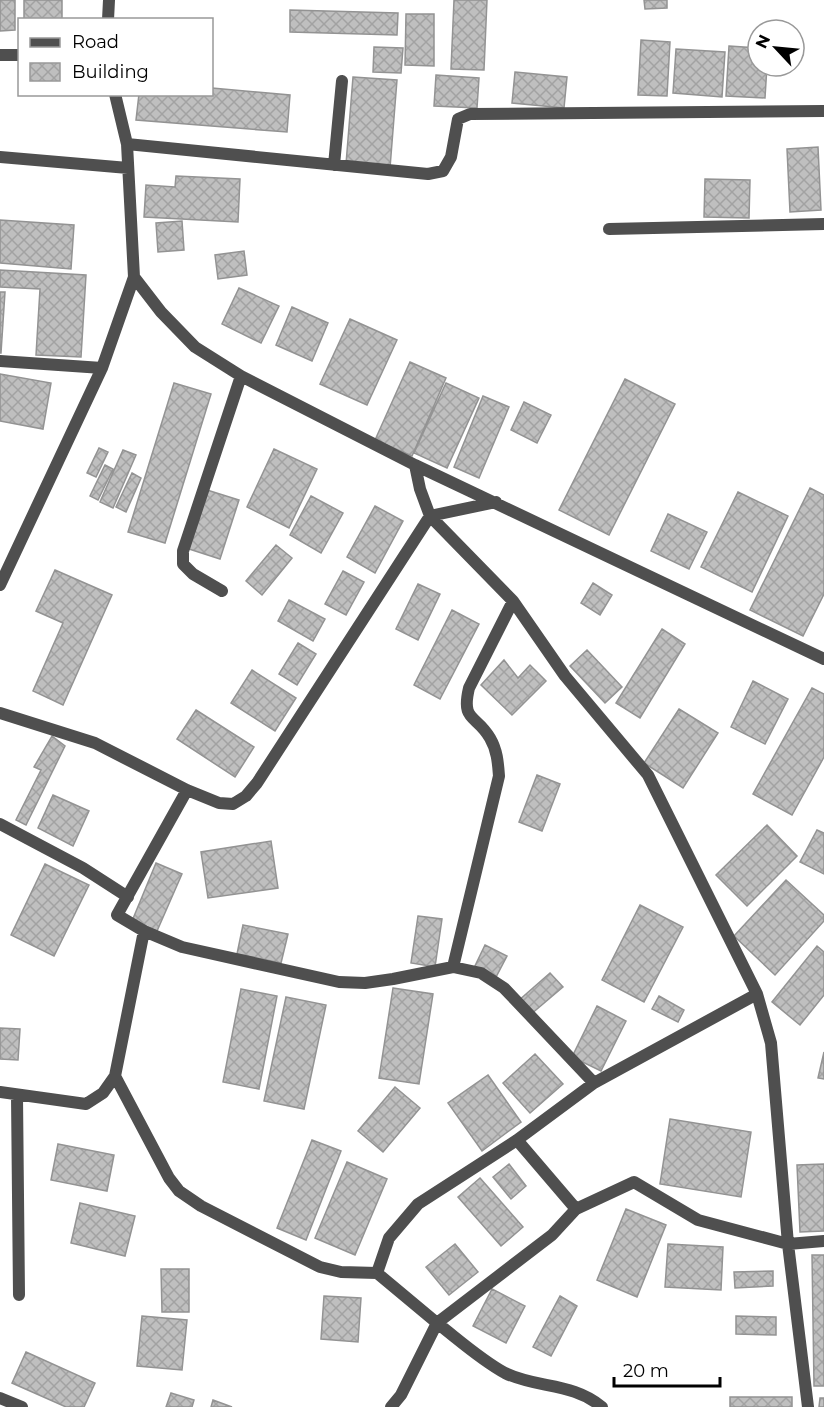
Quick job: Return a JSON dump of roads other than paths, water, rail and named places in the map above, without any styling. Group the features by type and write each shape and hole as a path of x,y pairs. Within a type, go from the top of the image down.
{"street":[{"path":"108,18 109,0"},
{"path":"0,54 18,55"},
{"path":"334,165 342,81"},
{"path":"0,585 102,368 134,277 127,144 115,96"},
{"path":"127,144 428,174 443,171 451,157 458,119 470,114 824,111"},
{"path":"0,157 128,168"},
{"path":"609,229 824,224"},
{"path":"134,277 161,312 195,347 241,376 415,465 824,659"},
{"path":"0,361 102,368"},
{"path":"222,591 193,574 183,564 183,551 241,376"},
{"path":"415,465 420,489 430,516 513,601 565,676 648,775 757,994 771,1043 788,1244 807,1407"},
{"path":"0,713 95,743 188,790 219,803 233,804 246,796 430,516 496,502"},
{"path":"453,967 499,776 498,757 490,736 469,715 465,703 469,688 513,601"},
{"path":"188,790 117,915 144,931 182,947 339,982 365,983 453,967 481,973 504,988 594,1083"},
{"path":"0,824 82,868 128,897"},
{"path":"0,1092 86,1104 103,1093 115,1076 144,931"},
{"path":"377,1273 389,1238 418,1203 517,1140 594,1083 757,994"},
{"path":"115,1076 169,1178 179,1191 201,1206 320,1267 341,1272 377,1273 485,1361 506,1374 587,1395 602,1407"},
{"path":"17,1096 19,1295"},
{"path":"517,1140 576,1209"},
{"path":"391,1407 402,1395 437,1323 552,1235 576,1209 634,1182 698,1220 788,1244 824,1241"},
{"path":"0,1398 22,1407"}]}
